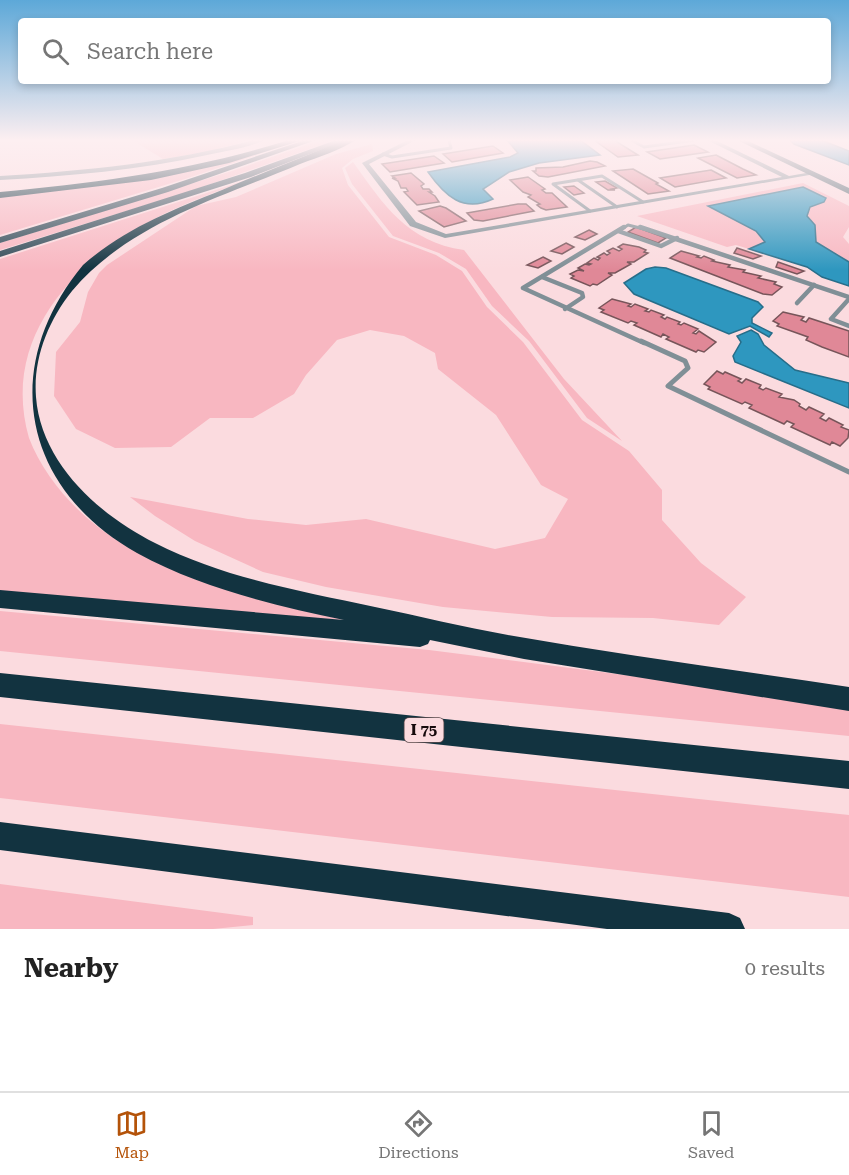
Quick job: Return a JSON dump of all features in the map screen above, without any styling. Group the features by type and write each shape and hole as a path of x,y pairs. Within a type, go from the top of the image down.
{"highway":[{"path":"0,195 97,183"},
{"path":"244,183 164,216 132,234 91,263 58,298 38,334 28,373 29,413 44,453 73,493 110,524 144,547 180,564 262,593 497,644 849,699"},
{"path":"0,599 497,644"},
{"name":"I 75","path":"0,685 849,775"},
{"path":"0,836 729,929"}],"main road":[{"path":"0,240 185,183"},
{"path":"0,254 222,183"},
{"path":"836,183 849,191"}],"street":[{"path":"381,183 413,224 445,236 755,183"}],"lane":[{"path":"557,183 553,184 590,211"},
{"path":"583,183 617,207"},
{"path":"614,183 643,202"},
{"path":"849,326 831,319 849,298 633,225 618,231 523,288 565,309 685,361 688,368 668,386 849,472"},
{"path":"618,231 661,246 677,238"},
{"path":"542,277 582,293 583,297 565,309"},
{"path":"797,303 814,285"}],"shaded area":[{"path":"116,183 171,183 0,235 0,197"},
{"path":"192,183 213,183 0,250 0,243"},
{"path":"239,183 158,217 99,255 73,279 51,306 35,335 25,367 23,401 29,438 45,469 67,498 93,523 121,542 341,616 338,626 0,594 0,259"},
{"path":"268,183 347,183 389,237 436,255 462,271 487,307 523,342 582,420 629,451 662,490 662,520 701,563 746,597 719,625 653,618 552,617 443,607 326,587 263,572 195,541 130,497 248,519 306,525 366,519 495,549 545,538 568,499 541,485 496,415 438,369 435,353 404,336 370,330 337,340 306,375 294,394 253,418 210,418 171,447 115,448 76,429 54,396 56,352 80,322 88,292 99,273 107,265 196,206 236,197"},
{"path":"369,183 398,219 427,239 444,246 464,250 564,379 622,441 587,418 529,341 492,306 466,269 439,253 393,236 352,184"},
{"path":"804,183 849,206 849,227 843,237 849,244 849,262 816,242 815,225 807,216 810,207 824,202 709,206 756,231 766,242 749,249 736,245 727,247 637,216"},
{"path":"0,611 429,650 687,683 849,710 849,736 0,651"},
{"path":"0,724 849,815 849,897 0,798"},
{"path":"0,884 253,917 253,925 213,929 0,929"}],"water":[{"path":"437,183 492,183 483,189 493,199 482,203 464,203 448,195"},
{"path":"803,187 826,198 824,202 810,207 807,216 815,225 816,242 849,262 849,286 822,277 807,267 749,249 765,242 756,231 708,206"},
{"path":"666,268 758,302 763,307 752,318 752,323 772,333 769,337 750,326 729,334 634,294 624,283 646,269"},
{"path":"751,330 758,334 764,345 795,370 849,383 849,408 735,362 733,356 741,342 737,336"}],"building":[{"path":"399,183 423,183 421,186 423,189 429,189 432,192 429,192 439,202 417,205 404,192 408,191 406,188 401,188"},
{"path":"514,183 537,183 545,189 542,190 552,193 567,207 546,210 528,197 531,195 523,192"},
{"path":"598,183 609,183 617,188 608,190"},
{"path":"632,183 657,183 669,191 648,194"},
{"path":"669,183 696,183 675,187"},
{"path":"574,186 584,193 574,195 564,187"},
{"path":"526,204 534,211 483,221 474,220 467,213"},
{"path":"440,206 466,221 444,227 419,211"},
{"path":"636,227 666,238 658,243 628,232"},
{"path":"589,230 597,234 585,240 575,237"},
{"path":"566,243 574,247 562,254 551,251"},
{"path":"623,244 639,247 648,253 634,262 627,262 631,264 615,273 608,273 612,275 597,285 590,286 571,278 574,276 570,274 578,270 584,271 578,268 591,264 587,263 594,258 598,260 600,258 597,257 604,253 607,255 610,253 607,251 613,248 619,251 622,249 618,247"},
{"path":"737,248 761,256 753,259 734,253"},
{"path":"681,251 730,265 728,267 745,270 743,272 761,276 758,278 776,282 774,284 782,287 772,295 763,294 670,258"},
{"path":"543,257 551,261 538,268 527,265"},
{"path":"778,262 804,271 797,274 776,267"},
{"path":"612,299 631,304 628,306 631,307 635,304 648,309 645,311 651,310 664,315 661,317 665,319 667,317 680,322 678,324 681,325 684,323 698,329 693,333 696,334 699,331 716,342 704,352 698,350 696,352 666,339 669,337 663,334 661,337 634,325 637,323 631,321 628,323 601,312 604,310 599,308"},
{"path":"783,312 804,317 801,320 806,322 809,318 849,331 849,357 806,340 808,337 777,326 779,324 773,321"},
{"path":"717,371 741,379 738,381 742,383 746,379 761,385 759,388 782,394 779,397 794,400 806,410 809,407 824,414 820,418 826,421 829,418 849,430 848,438 840,446 832,442 830,445 791,427 794,424 787,421 784,424 749,408 752,405 745,402 742,404 708,389 710,387 704,384"}]}
